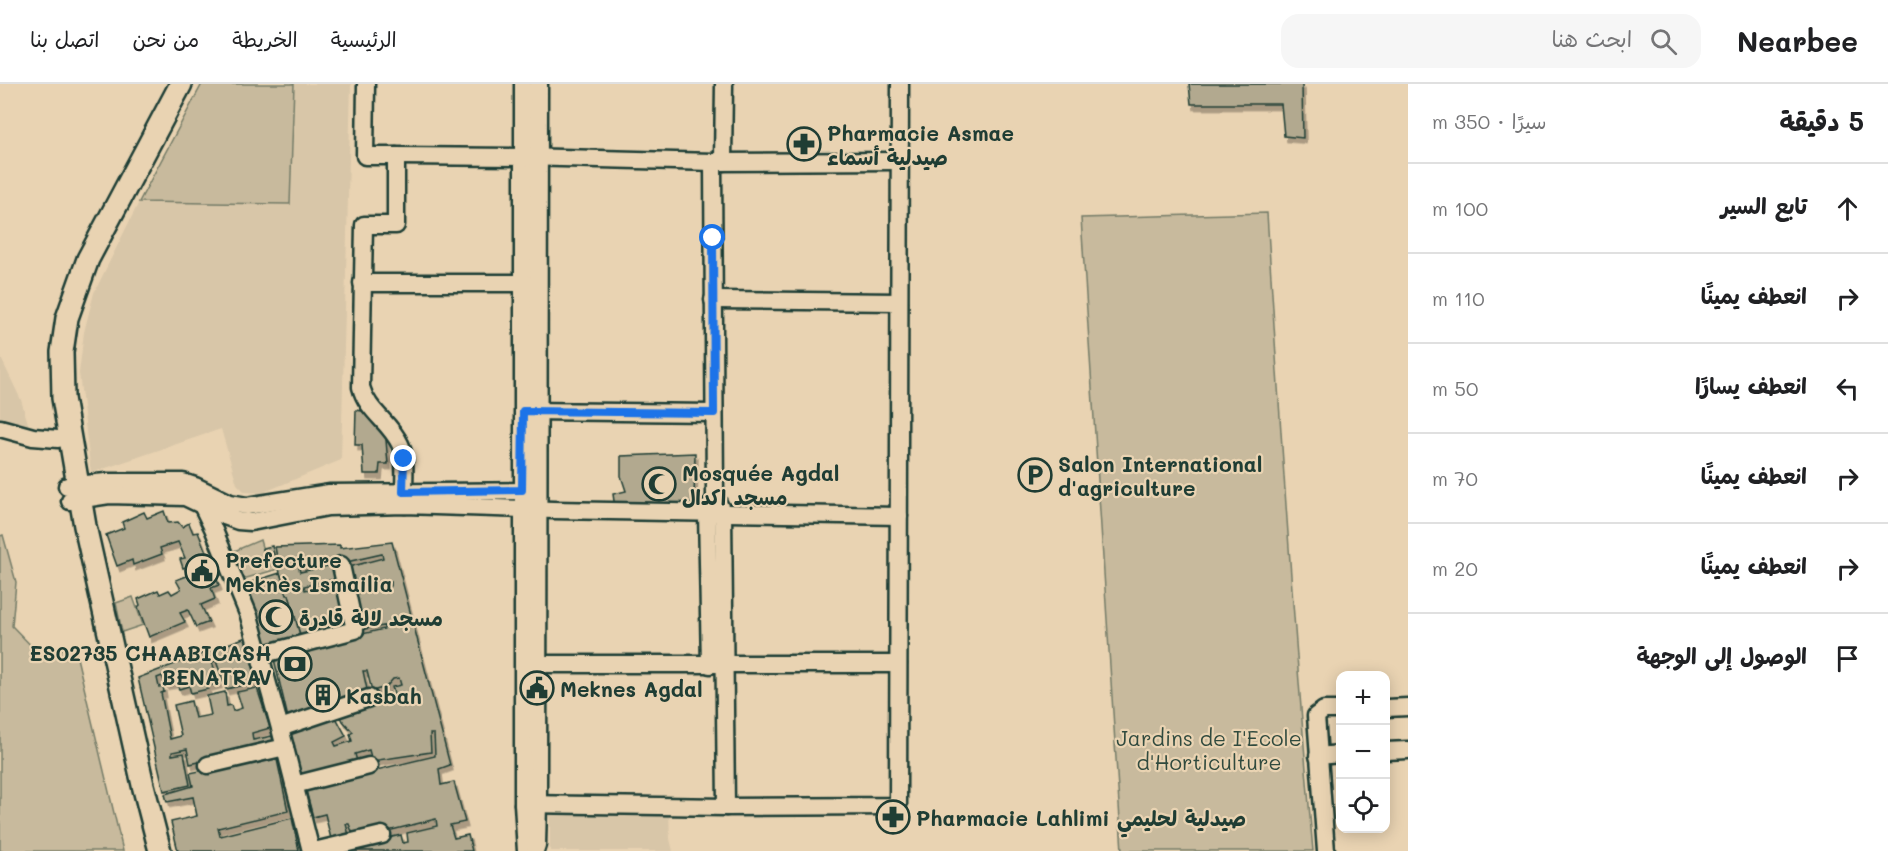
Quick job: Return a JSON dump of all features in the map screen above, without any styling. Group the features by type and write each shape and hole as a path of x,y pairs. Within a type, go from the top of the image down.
{"main road":[{"path":"160,851 74,493 58,439 52,399 52,348 59,303 71,270 93,224 169,84"},
{"path":"149,851 95,618 74,493 63,398 62,352 67,318 88,259 181,84"}],"street":[{"path":"366,84 365,156 718,162 899,161"},
{"path":"523,84 532,158 531,804 525,851"},
{"path":"531,411 524,283 539,84"},
{"path":"724,84 718,162 713,300 718,665 726,807"},
{"path":"531,804 726,807 898,806 900,84"},
{"path":"396,156 396,225 364,225 361,387 368,405 390,428 402,447 404,499"},
{"path":"362,283 524,283"},
{"path":"713,300 899,302"},
{"path":"531,411 714,413"},
{"path":"0,428 33,437 58,439"},
{"path":"404,499 530,491"},
{"path":"74,493 172,495 253,506 329,493 530,508 715,508 899,516"},
{"path":"208,500 213,528 244,603 260,655 312,851 382,835"},
{"path":"260,655 355,630 341,565"},
{"path":"531,664 898,664"},
{"path":"280,728 369,698"},
{"path":"1390,708 1408,707"},
{"path":"1326,851 1316,716 1324,710 1336,710"},
{"path":"208,765 285,747"},
{"path":"1390,751 1408,750"},
{"path":"1318,756 1336,754"},
{"path":"294,785 369,766"},
{"path":"531,804 537,845 535,851"}],"shaded area":[{"path":"294,84 351,84 341,460 262,493 245,492 237,484 221,429 91,473 79,373 84,332 94,293 139,202 290,203"},
{"path":"0,356 21,400 30,430 0,421"},
{"path":"550,813 669,813 673,851 550,851"}],"green space":[{"path":"202,84 294,84 290,204 139,202"},
{"name":"Jardins de I'Ecole d'Horticulture","path":"1267,213 1288,532 1313,851 1122,851 1081,218"},
{"path":"3,535 16,582 12,626 41,656 74,645 123,851 0,851 0,536"},
{"path":"260,540 266,561 276,559 278,569 243,579 233,556 234,551"},
{"path":"133,597 143,625 122,632 116,603"}],"building":[{"path":"1189,84 1302,84 1303,138 1284,136 1281,104 1191,104"},
{"path":"356,410 362,411 391,435 386,440 388,464 380,464 379,474 364,474 362,445 355,445"},
{"name":"Mosquée Agdal مسجد اكدال","path":"695,453 694,503 615,508 613,494 626,491 621,476 621,456"},
{"name":"Prefecture Meknès Ismailia","path":"164,511 168,523 178,522 182,527 189,523 193,533 198,532 219,585 211,588 215,599 201,605 209,622 196,627 188,610 180,613 185,622 149,637 138,607 140,605 138,599 158,590 160,594 169,590 172,594 181,589 176,580 192,574 190,566 183,568 180,559 185,558 178,542 160,548 162,554 133,565 132,560 117,566 106,535 124,528 122,522 144,512 147,518"},
{"name":"Kasbah","path":"392,542 450,765 439,769 441,785 454,782 465,822 450,825 454,838 468,835 472,851 332,851 401,835 403,843 408,842 407,833 437,826 436,819 354,837 349,824 346,824 350,839 332,843 325,814 313,817 305,787 435,756 434,734 430,734 431,752 372,761 369,750 355,754 358,765 302,778 289,731 334,714 346,736 334,742 336,746 352,741 350,734 353,732 343,721 339,712 390,693 393,703 396,702 392,687 401,685 399,678 393,679 386,687 372,691 367,671 363,671 368,694 288,718 273,655 384,629 384,626 359,630 351,594 391,586 391,582 351,591 345,568 383,558 382,554 342,563 341,559 299,568 300,572 337,564 340,578 304,586 305,590 341,583 351,628 320,635 317,620 313,621 317,635 301,639 289,595 287,595 280,573 275,547 340,545 340,548"},
{"path":"272,546 275,559 266,561 263,548"},
{"name":"مسجد لالة قادرة","path":"280,573 287,595 289,595 301,639 264,648 248,583"},
{"path":"246,637 257,682 226,689 216,661 212,662 219,683 207,686 208,689 191,693 189,686 179,689 176,682 165,684 162,676 157,678 159,687 163,686 164,692 161,693 170,739 181,736 174,705 191,701 195,718 211,715 207,696 225,692 227,706 231,705 233,711 242,708 237,692 257,688 270,728 252,733 253,740 272,736 274,745 190,764 187,749 172,752 172,755 184,753 190,785 164,791 138,678"},
{"path":"276,755 288,811 218,828 220,836 292,818 299,851 178,851 171,822 197,816 193,797 167,802 165,794 193,786 190,773"}],"place":[{"name":"Pharmacie Asmae صيدلية أسماء","path":"804,144"},
{"name":"Salon International d'agriculture","path":"1035,475"},
{"name":"Mosquée Agdal مسجد اكدال","path":"659,484"},
{"name":"Prefecture Meknès Ismailia","path":"202,571"},
{"name":"مسجد لالة قادرة","path":"276,617"},
{"name":"ES02735 CHAABICASH BENATRAV","path":"295,664"},
{"name":"Meknes Agdal","path":"537,688"},
{"name":"Kasbah","path":"323,695"},
{"name":"Pharmacie Lahlimi صيدلية لحليمي","path":"893,817"}],"route":[{"path":"404,459 403,492 522,490 523,411 714,413 713,238"}]}
